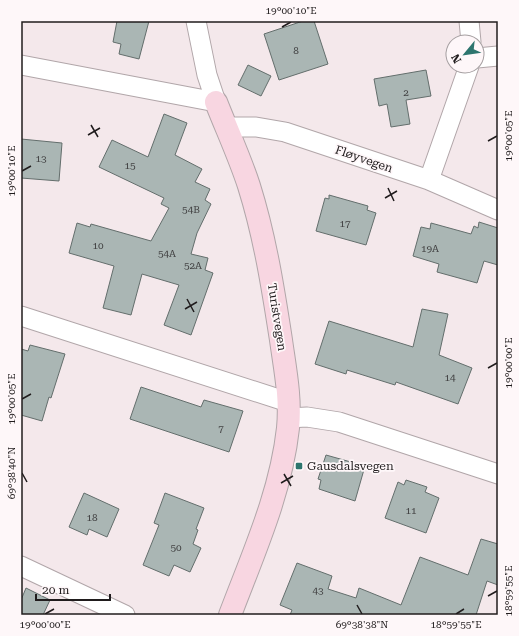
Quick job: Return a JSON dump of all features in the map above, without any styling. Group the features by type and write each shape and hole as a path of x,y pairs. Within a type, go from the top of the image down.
{"street":[{"name":"Turistvegen","path":"196,21 207,75 249,186 266,248 285,370 288,410 281,469 269,512 230,615"},
{"path":"469,21 471,34"},
{"path":"485,57 498,56"},
{"path":"21,65 216,102"},
{"path":"429,180 466,74"},
{"name":"Fløyvegen","path":"226,127 256,127 285,132 429,180 498,210"},
{"path":"21,316 288,410 307,416 339,422 498,474"},
{"path":"21,566 125,615"}],"building":[{"path":"117,21 149,21 139,59 119,54 121,44 113,42"},
{"path":"303,21 314,21 328,64 279,80 264,34"},
{"path":"248,65 271,76 261,96 238,85"},
{"path":"426,70 431,96 406,100 410,124 391,127 387,104 379,106 374,79"},
{"path":"164,114 187,123 175,155 202,169 195,182 210,189 205,200 211,204 197,233 191,254 208,258 205,270 213,273 191,335 164,325 179,285 142,274 131,315 103,308 114,266 69,253 77,223 90,227 91,224 151,241 169,208 161,204 164,198 99,167 112,140 148,157"},
{"path":"21,139 62,143 59,181 21,178"},
{"path":"329,195 368,206 367,210 376,213 366,245 316,231 325,198 329,199"},
{"path":"479,222 498,228 498,265 484,261 477,283 437,272 439,264 413,256 421,227 430,229 431,223 471,234 474,226 478,228"},
{"path":"422,309 448,314 439,355 472,368 458,404 396,382 395,385 347,370 346,374 315,364 329,321 413,347"},
{"path":"30,345 65,354 42,421 21,415 21,349 28,351"},
{"path":"141,387 201,407 204,400 243,411 229,452 130,419"},
{"path":"326,455 365,466 355,501 319,489 321,480 318,479"},
{"path":"406,480 427,487 425,492 439,498 426,533 385,518 398,482 404,485"},
{"path":"84,493 119,509 107,537 89,529 87,535 69,527"},
{"path":"165,493 204,508 196,529 198,530 193,544 201,548 190,572 174,565 169,576 143,565 159,525 154,523"},
{"path":"481,539 498,544 498,585 487,581 476,615 290,615 292,610 280,605 297,563 332,576 328,589 356,598 359,588 401,605 420,557 468,575"},
{"path":"26,588 50,600 43,615 21,615 21,600"}],"place":[{"name":"Gausdalsvegen","path":"299,466"}]}
